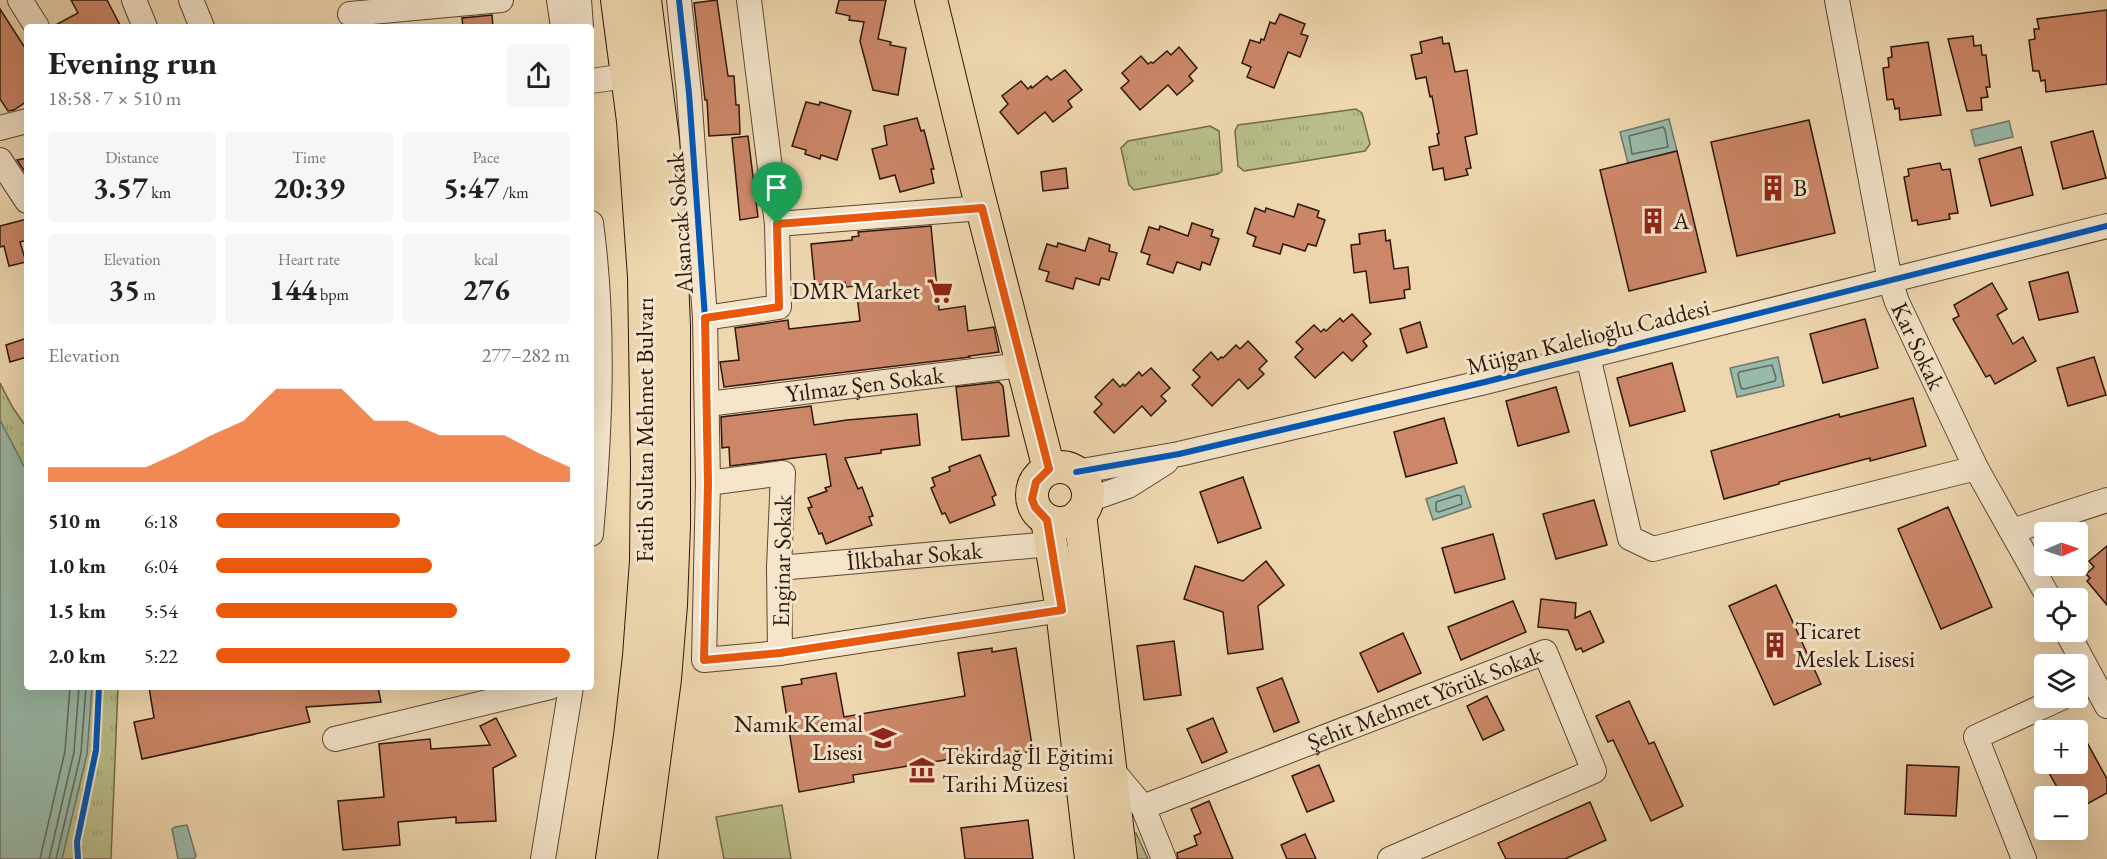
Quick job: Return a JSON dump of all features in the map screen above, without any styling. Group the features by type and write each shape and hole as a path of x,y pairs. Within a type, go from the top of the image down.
{"main road":[{"name":"Fatih Sultan Mehmet Bulvarı","path":"612,859 639,657 646,561 647,465 644,277 633,121 617,0"},
{"name":"Fatih Sultan Mehmet Bulvarı","path":"641,859 665,679 674,525 674,326 670,232 662,130 645,0"},
{"path":"931,0 1021,365 1073,489 1112,770 1121,859"},
{"path":"1073,489 1036,482 1032,499 1049,532 1062,610 1091,859"},
{"path":"1049,532 1065,523 1073,489"}],"street":[{"path":"20,0 35,24"},
{"path":"134,0 143,24"},
{"path":"191,0 201,24"},
{"path":"350,14 501,0"},
{"path":"559,0 563,24"},
{"path":"579,0 581,24"},
{"name":"Alsancak Sokak","path":"679,0 688,82 705,318 708,483 704,660 780,653"},
{"path":"705,318 779,307 777,224 749,0"},
{"name":"Kar Sokak","path":"1837,0 1890,281 1897,302 1976,468 2043,588"},
{"path":"594,81 626,76"},
{"path":"0,129 24,122"},
{"path":"0,160 24,196"},
{"path":"777,224 982,208"},
{"name":"Müjgan Kalelioğlu Caddesi","path":"1073,489 1128,486 1179,454 1588,356 2107,226"},
{"path":"594,259 598,304 594,466"},
{"path":"1588,356 1630,538 1653,549 1976,468"},
{"name":"Yılmaz Şen Sokak","path":"708,404 1021,365"},
{"name":"Enginar Sokak","path":"708,483 783,473 779,568 780,653"},
{"path":"2012,531 2107,500"},
{"name":"İlkbahar Sokak","path":"779,568 1049,532"},
{"path":"780,653 1062,610"},
{"name":"Şehit Mehmet Yörük Sokak","path":"1143,807 1545,651 1594,771 1390,859"},
{"path":"2088,688 2107,706"},
{"path":"335,739 538,690"},
{"path":"543,859 571,690"},
{"path":"2024,859 1976,737 2039,708"},
{"path":"1112,770 1143,807 1164,859"}],"green space":[{"path":"1356,109 1362,113 1370,144 1365,151 1244,171 1238,166 1235,131 1238,125"},
{"path":"1210,126 1219,131 1222,171 1218,174 1134,190 1129,185 1121,148 1128,141"},
{"path":"0,383 24,424 24,515 0,457"},
{"path":"75,690 118,690 111,859 57,859"},
{"path":"782,805 791,859 724,859 716,817"},
{"path":"1136,833 1148,859 1135,859 1130,834"}],"water":[{"path":"1669,119 1677,151 1628,163 1620,132"},
{"path":"2009,121 2013,137 1975,146 1971,130"},
{"path":"1778,357 1784,386 1737,397 1730,368"},
{"path":"0,420 24,466 24,690 92,690 87,754 62,859 0,859"},
{"path":"1464,486 1471,507 1433,520 1426,499"},
{"path":"187,825 196,856 194,859 178,859 172,829"}],"building":[{"path":"71,0 107,0 119,24 58,24 78,13"},
{"path":"717,0 728,76 734,76 736,105 739,105 740,134 709,136 707,100 705,100 694,3"},
{"path":"839,0 886,0 878,39 891,42 890,45 906,48 898,95 873,90 860,41 864,22 849,20 850,16 836,13"},
{"path":"0,9 24,46 24,103 8,111 0,99"},
{"path":"2107,10 2107,84 2046,92 2045,80 2041,81 2039,71 2033,71 2029,40 2035,39 2034,29 2039,29 2037,19"},
{"path":"1280,14 1305,24 1301,34 1308,36 1300,57 1288,52 1274,88 1247,77 1251,67 1242,63 1250,40 1260,43 1261,39 1264,40 1270,22 1275,24"},
{"path":"492,15 493,24 463,24 462,18"},
{"path":"1973,36 1974,46 1981,45 1982,55 1986,55 1990,87 1986,87 1988,97 1981,98 1982,110 1967,111 1948,39"},
{"path":"1442,37 1443,44 1449,43 1455,72 1467,70 1477,134 1465,137 1471,168 1466,169 1468,175 1445,180 1443,168 1433,170 1429,147 1439,145 1432,96 1430,97 1426,77 1416,79 1411,55 1422,53 1420,42"},
{"path":"1928,42 1941,115 1900,120 1899,108 1895,109 1893,99 1887,100 1883,68 1889,67 1888,58 1892,57 1891,47"},
{"path":"1179,47 1197,68 1189,76 1193,81 1177,95 1168,85 1140,110 1121,88 1129,81 1122,73 1141,56 1148,64 1153,63 1167,51 1171,55"},
{"path":"1065,70 1082,90 1068,101 1072,107 1053,122 1045,112 1018,134 1000,112 1008,104 1002,96 1021,81 1028,89 1031,86 1032,88 1047,76 1051,80"},
{"path":"806,102 819,105 820,102 851,111 837,160 821,155 820,159 805,154 806,150 792,146"},
{"path":"917,118 921,131 924,130 934,169 931,169 934,183 900,192 895,175 880,179 872,149 887,145 884,126"},
{"name":"B","path":"1809,120 1835,233 1737,256 1711,142"},
{"path":"2093,131 2106,178 2063,189 2051,142"},
{"path":"748,136 758,217 740,220 732,138"},
{"path":"2021,147 2033,195 1991,206 1979,159"},
{"name":"A","path":"1677,151 1706,272 1629,291 1600,170"},
{"path":"24,159 24,170 17,160"},
{"path":"1940,163 1942,170 1950,169 1958,213 1949,214 1950,219 1918,225 1917,220 1912,221 1904,177 1909,176 1908,169"},
{"path":"1066,168 1068,188 1043,191 1041,172"},
{"path":"1298,204 1319,211 1317,217 1325,220 1316,246 1308,244 1305,251 1283,244 1280,254 1253,246 1256,237 1247,233 1255,208 1265,212 1266,208 1294,217"},
{"path":"24,220 24,241 20,242 24,262 9,266 4,246 0,247 0,226"},
{"path":"1192,223 1213,230 1211,236 1219,239 1210,265 1202,262 1200,270 1177,262 1173,273 1147,264 1150,255 1141,252 1149,227 1159,230 1160,226 1188,236"},
{"path":"931,226 939,310 965,306 968,331 994,327 999,352 724,387 720,362 739,360 735,328 788,320 789,329 860,321 856,286 846,287 845,282 815,285 811,244 852,240 852,237 859,236 858,232"},
{"path":"1385,230 1386,241 1390,240 1394,269 1408,267 1410,289 1404,290 1405,298 1370,303 1366,271 1354,273 1351,245 1360,244 1359,234"},
{"path":"1089,238 1110,245 1109,251 1117,253 1109,280 1101,278 1099,285 1076,278 1073,289 1046,281 1049,272 1039,269 1047,244 1057,247 1058,243 1085,251"},
{"path":"2068,272 2078,312 2039,320 2029,282"},
{"path":"1992,283 2007,309 1997,315 2013,344 2023,337 2036,361 1995,384 1990,375 1986,377 1953,319 1959,316 1954,305"},
{"path":"1352,314 1371,334 1363,341 1367,346 1352,361 1343,352 1315,378 1295,357 1303,349 1296,342 1314,325 1321,332 1324,329 1326,331 1340,318 1343,322"},
{"path":"1865,319 1878,368 1823,383 1810,334"},
{"path":"1420,322 1427,347 1407,353 1400,329"},
{"path":"24,339 24,358 10,362 6,345"},
{"path":"1248,341 1267,361 1259,369 1264,374 1248,389 1239,379 1212,406 1192,385 1200,377 1193,370 1211,352 1218,360 1236,345 1240,349"},
{"path":"2094,357 2106,395 2068,406 2057,368"},
{"path":"1672,363 1685,411 1630,426 1617,378"},
{"path":"1151,368 1170,388 1161,396 1166,401 1151,416 1142,406 1114,433 1094,412 1102,404 1095,397 1113,379 1120,387 1123,384 1125,386 1139,372 1142,376"},
{"path":"999,382 1003,386 1009,436 962,440 956,387"},
{"path":"1556,387 1569,432 1518,446 1506,401"},
{"path":"1913,398 1926,446 1870,461 1870,458 1724,499 1711,451 1839,414 1840,417"},
{"path":"811,406 814,425 917,414 920,445 845,458 858,489 862,487 873,516 869,517 872,525 826,544 808,508 812,507 808,498 827,491 825,488 831,486 826,454 730,466 729,447 722,448 721,417"},
{"path":"1444,418 1457,463 1406,477 1394,432"},
{"path":"980,455 996,495 992,497 995,505 950,523 945,513 942,514 931,488 935,486 932,478 950,471 949,467"},
{"path":"1243,477 1261,528 1218,543 1200,492"},
{"path":"1594,500 1607,545 1556,559 1543,514"},
{"path":"1948,507 1992,607 1941,629 1898,529"},
{"path":"1493,534 1505,579 1455,593 1442,548"},
{"path":"2107,546 2107,605 2087,581 2090,578 2088,572 2094,567 2089,561"},
{"path":"1266,561 1284,585 1258,606 1263,649 1228,654 1223,612 1184,599 1195,566 1243,581"},
{"name":"Ticaret Meslek Lisesi","path":"1776,585 1821,684 1774,705 1729,606"},
{"path":"1541,599 1576,603 1575,618 1590,611 1604,642 1583,652 1581,648 1576,650 1568,630 1538,627"},
{"path":"1513,601 1526,632 1461,660 1448,627"},
{"path":"1403,633 1421,673 1378,692 1360,653"},
{"path":"1174,641 1181,695 1144,700 1137,646"},
{"path":"992,648 992,652 1016,648 1033,751 976,761 975,755 853,775 854,782 799,792 782,687 802,684 801,679 836,673 844,717 965,696 958,653"},
{"path":"1282,678 1299,722 1274,732 1257,688"},
{"path":"149,690 379,690 381,702 306,707 310,722 142,759 134,722 154,718"},
{"path":"1487,696 1504,730 1483,740 1467,706"},
{"path":"1629,701 1649,744 1654,742 1683,806 1651,821 1613,740 1608,742 1596,716"},
{"path":"496,718 516,756 493,768 496,821 456,823 456,817 398,822 400,845 343,850 338,801 384,797 379,744 430,739 431,749 490,745 480,726"},
{"path":"1213,718 1227,752 1202,763 1187,729"},
{"path":"2088,744 2107,779 2107,793 2088,803 2088,786 2056,786 2050,774 2088,774"},
{"path":"1319,765 1334,801 1307,812 1292,776"},
{"path":"1907,765 1959,767 1956,816 1905,814"},
{"path":"1209,801 1233,859 1178,859 1177,853 1197,845 1194,836 1201,833 1191,809"},
{"path":"1590,802 1606,840 1565,859 1506,859 1498,843"},
{"path":"1028,820 1033,859 965,859 961,828"},
{"path":"1305,834 1316,859 1287,859 1281,845"}],"cycle path":[{"path":"679,0 689,93 705,318 708,483 704,660 780,653 1062,610"},
{"path":"1076,472 1179,454 1485,382 2107,226"},
{"path":"78,859 77,842 96,750 99,690"}],"place":[{"name":"B","path":"1773,188"},
{"name":"A","path":"1653,221"},
{"name":"DMR Market","path":"940,291"},
{"name":"Ticaret Meslek Lisesi","path":"1775,645"},
{"name":"Namık Kemal Lisesi","path":"883,738"},
{"name":"Tekirdağ İl Eğitimi Tarihi Müzesi","path":"922,770"}],"route":[{"path":"982,208 1049,469 1036,482 1032,499 1040,515 1047,520 1062,610 780,653 704,660 708,483 705,318 779,307 777,224 982,208"}]}
